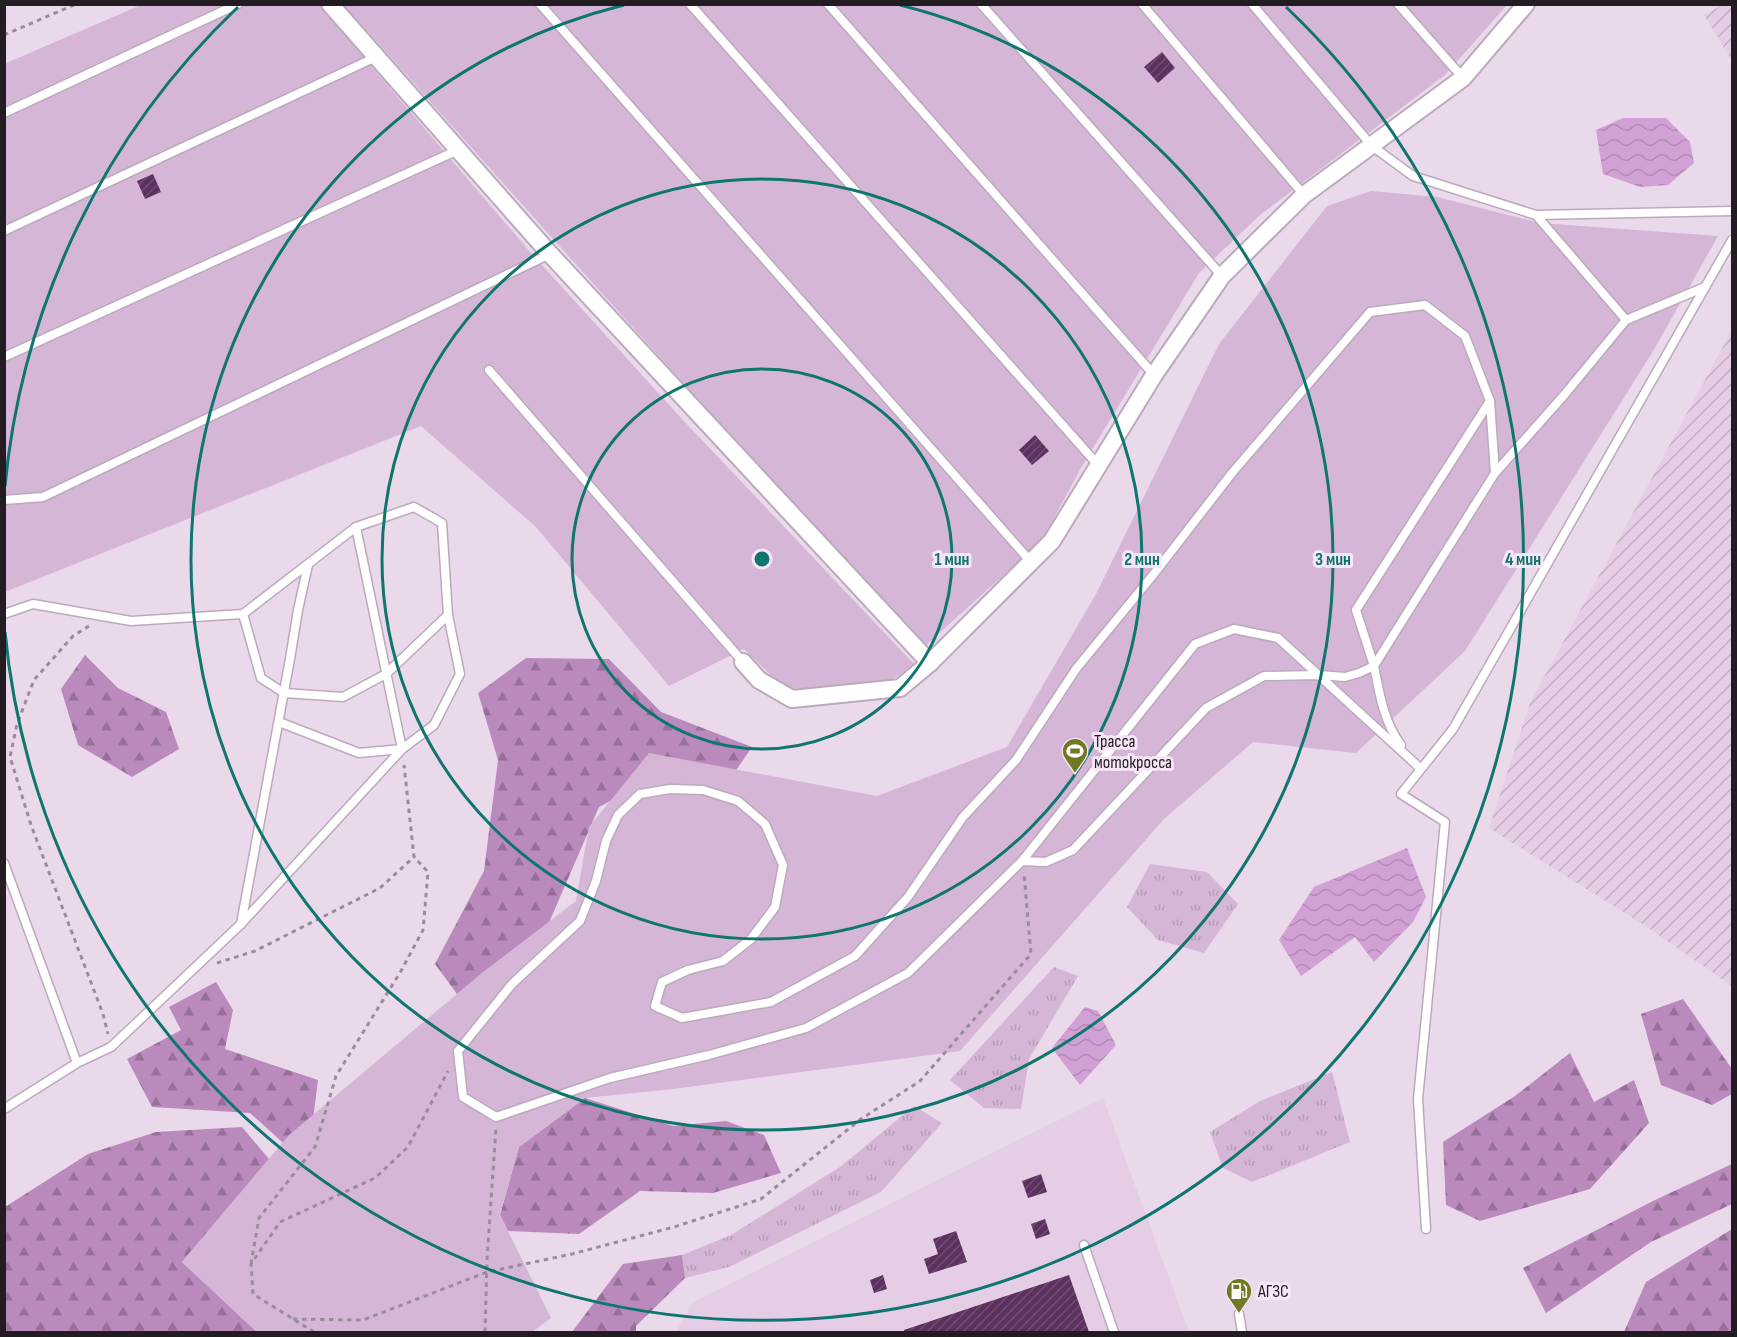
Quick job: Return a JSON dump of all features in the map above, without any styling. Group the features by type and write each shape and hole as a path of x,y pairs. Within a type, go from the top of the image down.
{"street":[{"path":"330,4 550,254 930,663"},
{"path":"742,662 759,680 792,699 900,688 930,663 1052,541 1154,375 1222,276 1304,195 1462,78 1526,4"}],"lane":[{"path":"4,113 238,4"},
{"path":"540,4 1031,562"},
{"path":"690,4 1098,465"},
{"path":"828,4 1154,375"},
{"path":"981,4 1222,276"},
{"path":"1142,4 1304,195"},
{"path":"1252,4 1372,146 1413,176 1536,215 1732,211"},
{"path":"1398,4 1462,78"},
{"path":"4,231 376,57"},
{"path":"4,357 458,150"},
{"path":"1536,215 1626,320"},
{"path":"1426,1229 1418,1099 1445,822 1401,794 1453,729 1732,240"},
{"path":"4,500 43,497 550,254"},
{"path":"1022,861 1046,862 1073,850 1206,708 1264,676 1345,677 1374,666 1495,473 1626,320 1705,286"},
{"path":"1420,768 1278,638 1234,629 1195,644 1022,861 908,973 806,1028 610,1078 496,1117 463,1096 458,1051 512,984 580,921 596,881 606,842 618,815 640,794 670,789 703,790 738,801 765,824 783,865 775,907 751,939 723,961 688,970 663,982 655,1006 682,1018 771,1002 855,956 908,897 963,816 1016,760 1076,669 1154,575 1232,472 1370,312 1425,304 1465,336 1490,400 1495,473"},
{"path":"489,370 742,662"},
{"path":"1420,768 1392,734 1356,610 1490,400"},
{"path":"4,614 33,604 131,621 243,614 356,527 414,507 442,523 448,615 460,674 434,725 402,749 241,924 193,970 111,1047 77,1063 4,1109"},
{"path":"356,527 402,749"},
{"path":"241,924 308,564"},
{"path":"243,614 261,678 284,693 343,697 386,674 448,615"},
{"path":"279,722 359,753 402,749"},
{"path":"4,863 77,1063"},
{"path":"1084,1245 1114,1332"},
{"path":"1239,1314 1242,1332"}],"path":[{"path":"4,35 76,4"},
{"path":"103,616 73,636 34,680 16,724 10,758 32,825 102,1014 111,1047"},
{"path":"314,1332 253,1294 251,1264 259,1218 315,1147 336,1076 401,971 423,930 428,872 414,857 402,749"},
{"path":"193,970 255,951 380,888 414,857"},
{"path":"292,1319 363,1320 487,1272 572,1254 674,1227 761,1199 861,1119 920,1081 1031,954 1022,861"},
{"path":"251,1264 280,1221 375,1178 408,1148 458,1051"},
{"path":"485,1332 496,1117"}],"shaded area":[{"path":"1722,5 1732,5 1732,61 1704,15"},
{"path":"1732,330 1732,986 1641,923 1489,828 1530,703"},
{"path":"1103,1098 1189,1332 676,1332 693,1302"}],"green space":[{"path":"141,5 319,5 531,253 681,418 915,665 882,686 785,689 744,649 669,686 536,527 421,426 5,592 4,64"},
{"path":"344,5 1507,5 1445,75 1260,215 1199,273 1081,468 1042,540 923,648"},
{"name":"Трасса мотокросса","path":"1371,191 1437,197 1540,223 1718,236 1655,348 1465,651 1356,753 1253,742 1164,819 960,1051 673,1089 585,1098 519,1147 500,1215 551,1318 532,1332 257,1332 182,1262 289,1135 483,972 576,901 589,827 649,753 877,796 1007,747 1096,594 1219,344 1327,206"},
{"path":"85,655 118,688 166,712 179,749 132,777 78,745 61,689"},
{"path":"526,658 609,659 661,712 752,747 726,785 650,780 599,807 538,948 465,1005 435,964 484,871 498,760 478,693"},
{"path":"1150,864 1207,872 1238,904 1204,953 1158,940 1127,907"},
{"path":"1054,967 1078,976 1029,1059 1021,1109 984,1108 950,1080"},
{"path":"216,982 233,1010 225,1049 318,1080 311,1136 291,1150 250,1113 152,1107 127,1059 181,1030 169,1007"},
{"path":"1683,999 1732,1069 1732,1094 1712,1105 1661,1085 1641,1014"},
{"path":"1570,1053 1594,1102 1634,1080 1649,1123 1590,1189 1480,1221 1446,1205 1443,1142 1515,1096"},
{"path":"1332,1072 1350,1142 1252,1182 1223,1168 1210,1132 1260,1101"},
{"path":"585,1098 673,1126 726,1121 764,1135 781,1173 713,1193 640,1191 579,1234 508,1231 500,1215 519,1147"},
{"path":"914,1106 942,1123 881,1192 729,1267 685,1278 682,1255 731,1235 840,1167"},
{"path":"242,1127 269,1159 182,1262 257,1332 5,1332 5,1207 88,1154 156,1132"},
{"path":"1732,1164 1732,1204 1651,1242 1546,1313 1523,1268 1653,1201"},
{"path":"1732,1229 1732,1332 1624,1332 1646,1282"},
{"path":"682,1255 685,1278 636,1326 636,1332 572,1332 623,1264"}],"water":[{"path":"1623,118 1666,118 1690,142 1694,163 1668,185 1640,187 1603,174 1596,130"},
{"path":"1407,848 1426,897 1413,922 1374,962 1355,937 1301,976 1279,940 1314,887"},
{"path":"1085,1007 1098,1011 1116,1045 1080,1085 1052,1048"}],"building":[{"path":"1162,52 1175,68 1158,83 1144,67"},
{"path":"153,174 161,192 145,199 137,181"},
{"path":"1035,435 1049,451 1032,465 1019,450"},
{"path":"1041,1174 1047,1192 1028,1198 1022,1181"},
{"path":"1045,1219 1050,1234 1036,1239 1031,1224"},
{"path":"956,1231 967,1262 929,1274 924,1259 938,1254 933,1239"},
{"path":"883,1275 887,1289 874,1293 870,1280"},
{"path":"1069,1275 1089,1332 904,1332 904,1330"}],"place":[{"name":"Трасса мотокросса","path":"1075,774"},
{"name":"АГЗС","path":"1239,1314"}]}
